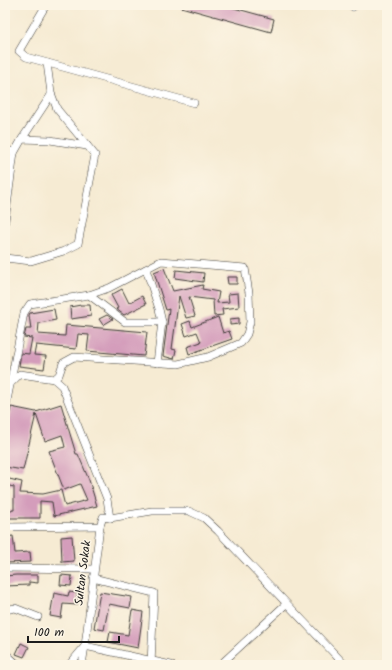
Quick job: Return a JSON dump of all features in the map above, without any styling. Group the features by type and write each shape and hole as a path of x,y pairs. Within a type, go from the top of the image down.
{"street":[{"path":"46,5 19,51 26,57 194,103"},
{"path":"5,258 31,261 78,244 95,154 57,109 51,95 47,63"},
{"path":"5,220 14,153 51,95"},
{"path":"22,139 50,140 88,146"},
{"path":"5,148 14,153"},
{"path":"5,411 24,313 30,304 89,294 109,288 160,262 245,268 249,293 250,322 247,334 241,343 194,361 178,364 74,357 63,363 59,375 54,379"},
{"path":"146,269 162,322 157,363"},
{"path":"89,294 125,322 162,322"},
{"path":"10,385 14,378 20,374 54,379 62,386 107,499 110,518"},
{"path":"5,527 100,526 103,517 110,518 139,512 168,510 189,511 204,518 345,665"},
{"name":"Sultan Sokak","path":"82,665 100,526"},
{"path":"5,568 94,569"},
{"path":"93,578 154,592 151,663"},
{"path":"220,665 286,604"},
{"path":"6,607 24,610 38,617"},
{"path":"69,665 85,646 151,663 171,665"},
{"path":"5,652 18,665"}],"building":[{"path":"182,5 223,5 274,19 271,32 181,7"},
{"path":"164,268 173,291 203,285 202,289 219,292 217,303 229,302 228,294 238,293 239,307 222,309 223,315 214,316 213,300 189,297 195,316 186,318 179,296 172,349 176,350 174,359 163,356 169,309 166,310 154,272"},
{"path":"176,270 204,273 203,282 175,278"},
{"path":"227,277 237,277 237,284 228,284"},
{"path":"122,289 129,303 142,296 146,304 124,315 116,309 118,308 111,295"},
{"path":"90,305 91,316 71,319 70,307"},
{"path":"54,309 56,320 39,323 38,334 65,336 66,325 147,332 144,356 87,351 89,335 78,334 76,349 36,345 34,355 46,356 44,369 19,366 21,353 29,354 32,338 24,337 26,329 31,329 30,313"},
{"path":"107,315 113,319 103,325 99,319"},
{"path":"218,317 223,333 229,331 232,339 189,354 187,347 201,342 197,332 186,336 182,324 190,321 192,327"},
{"path":"239,318 239,324 230,325 230,319"},
{"path":"61,404 76,454 78,454 89,480 97,506 54,516 52,502 40,501 40,518 5,518 5,510 14,510 14,487 5,485 5,478 22,482 20,493 43,494 61,490 65,506 87,500 80,484 64,490 49,451 65,447 62,435 45,441 36,414 23,470 5,467 5,436 11,407 36,412"},
{"path":"13,536 15,553 30,552 31,562 5,563 5,537"},
{"path":"72,536 74,561 62,562 61,537"},
{"path":"38,575 38,583 29,582 29,585 5,586 5,576"},
{"path":"61,575 72,576 71,586 60,585"},
{"path":"69,592 77,593 77,605 63,604 61,618 50,616 54,593 68,596"},
{"path":"100,592 132,597 130,608 109,604 104,630 94,628"},
{"path":"132,610 143,612 138,648 108,642 110,632 128,635"},
{"path":"21,643 29,647 24,657 16,654"}]}
